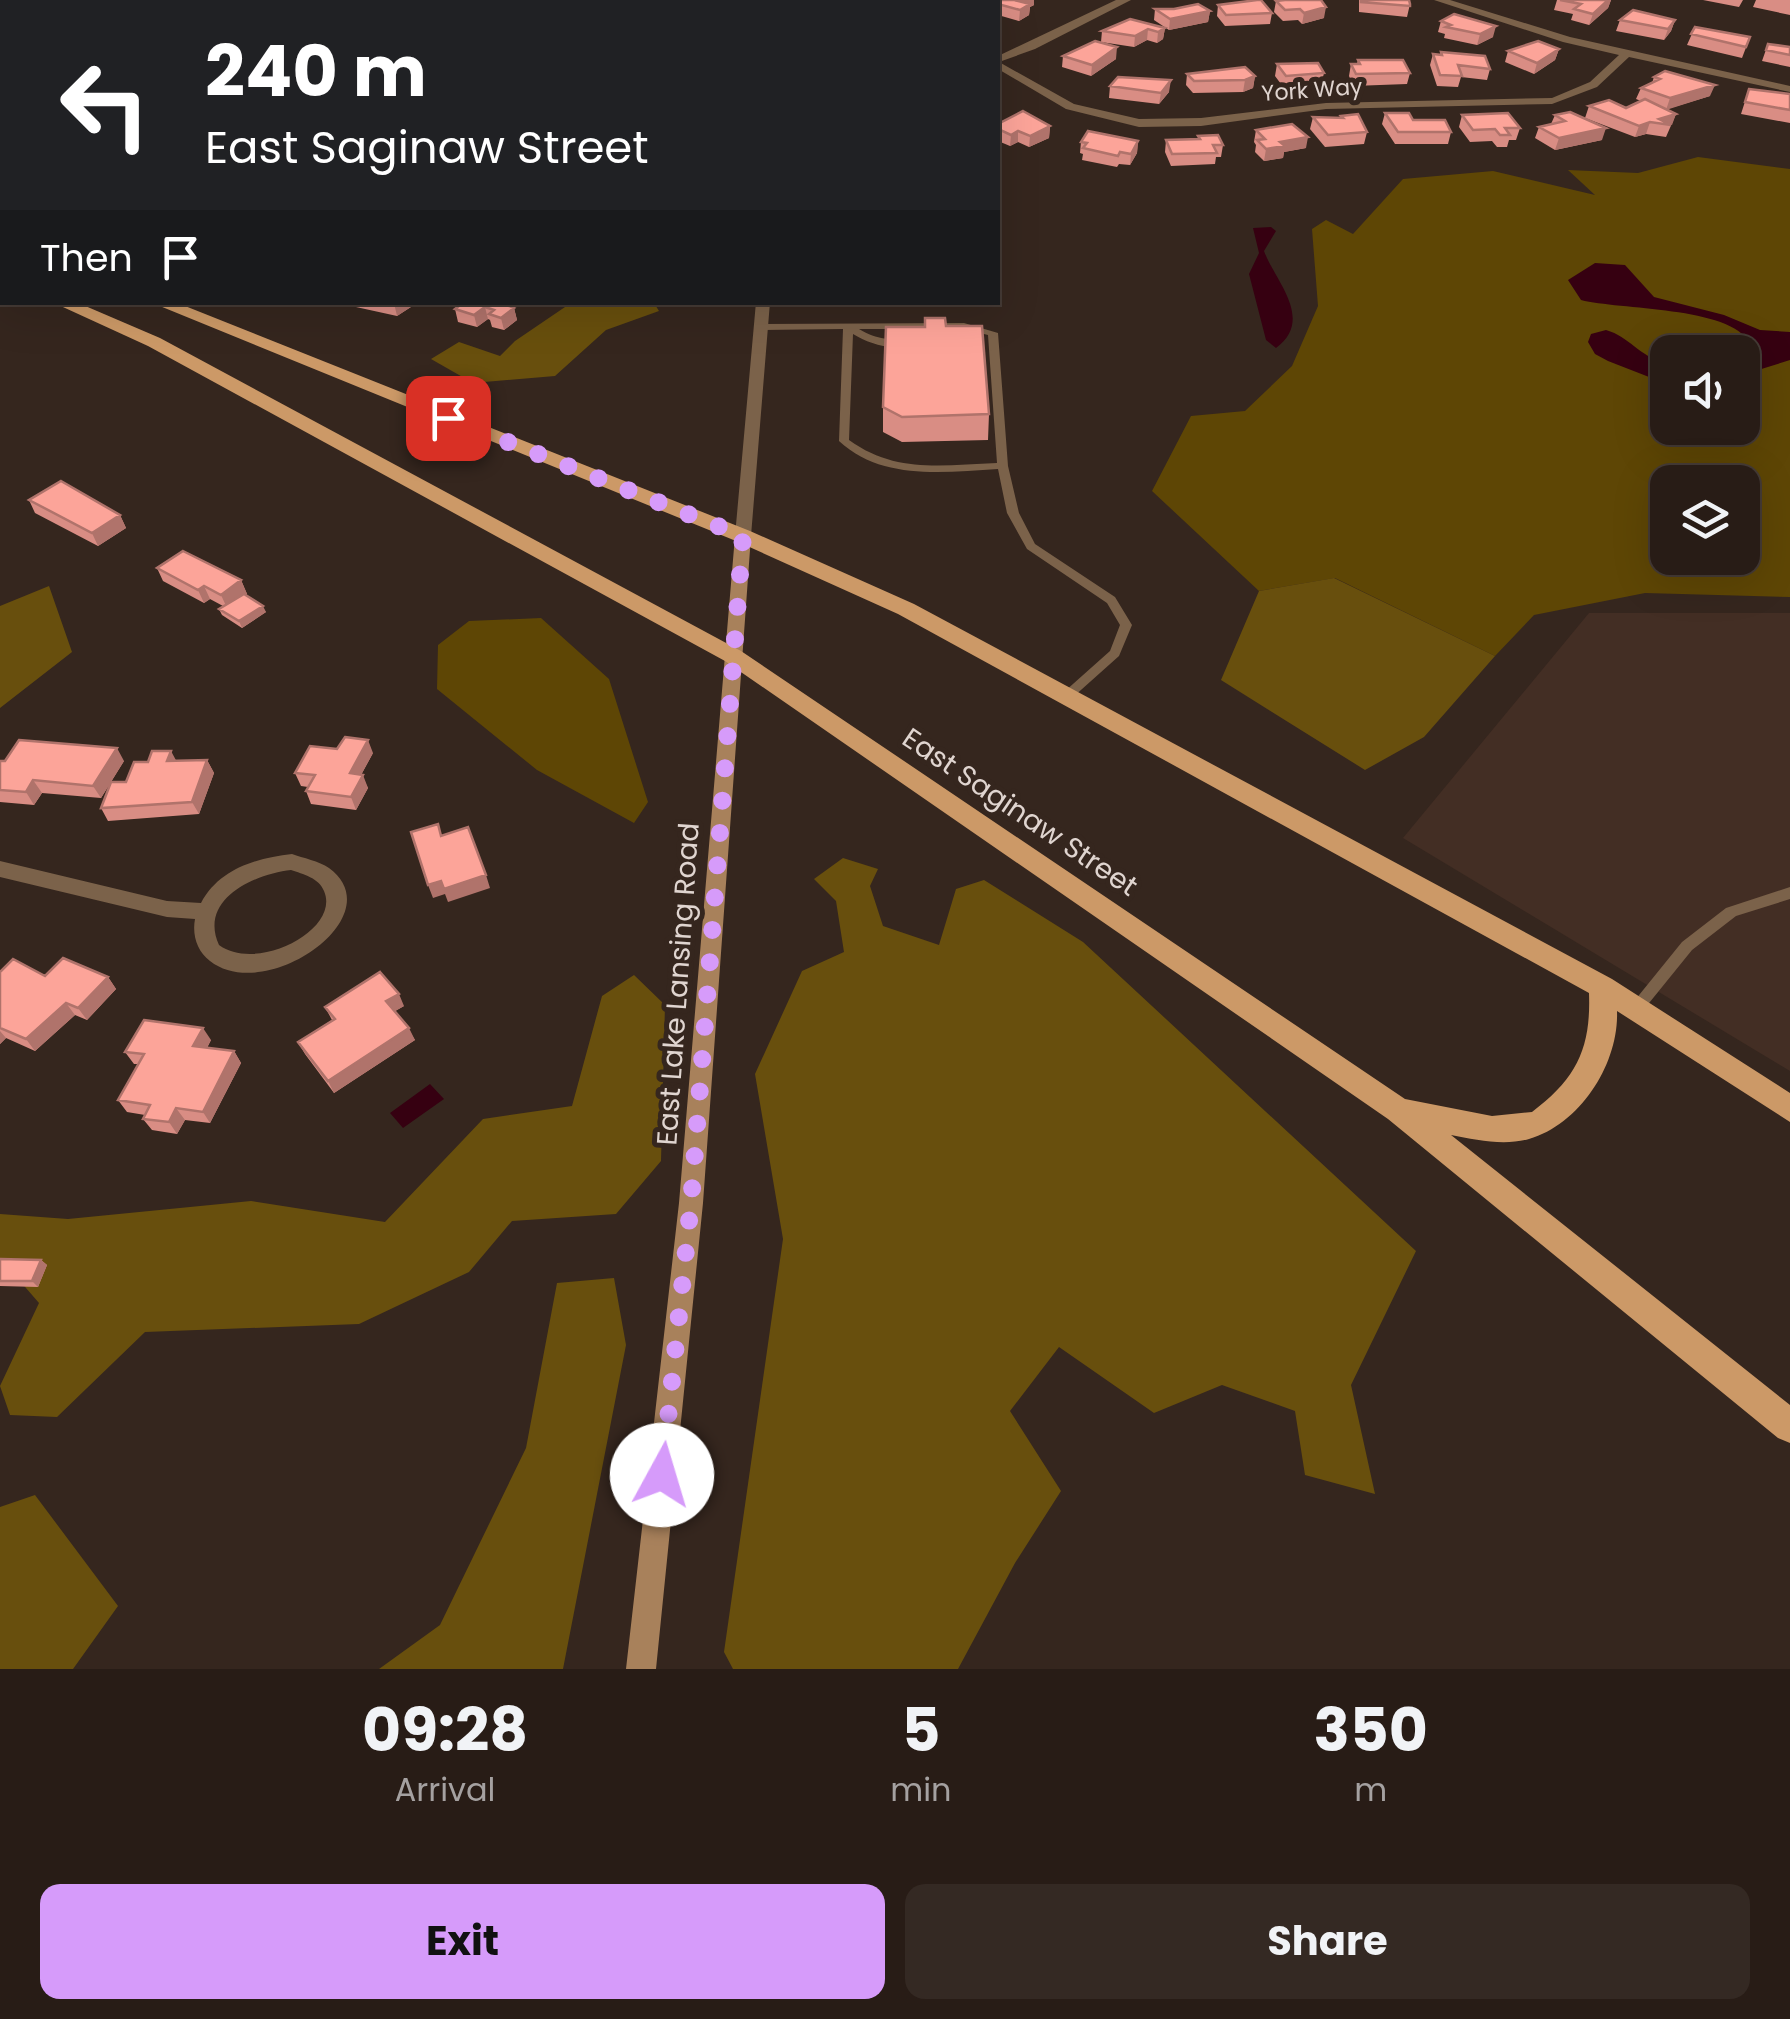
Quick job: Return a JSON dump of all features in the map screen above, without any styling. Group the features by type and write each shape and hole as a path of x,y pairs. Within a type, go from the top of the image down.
{"main road":[{"name":"East Saginaw Street","path":"67,305 154,342 734,656 1398,1110 1790,1426"},
{"path":"165,305 743,536 906,608 1602,987 1790,1109"},
{"path":"154,342 170,332 210,323"},
{"name":"East Lake Lansing Road","path":"641,1669 691,1203 743,536"},
{"path":"1398,1110 1475,1127 1512,1128 1542,1121 1594,1069 1603,1044 1602,987"}],"street":[{"path":"1440,0 1518,26 1626,54 1790,89"},
{"path":"1000,61 1119,1"},
{"name":"York Way","path":"1000,63 1070,107 1115,120 1167,124 1326,106 1552,101 1581,94 1605,80 1626,54"},
{"name":"East Lake Lansing Road","path":"743,536 763,305"},
{"path":"281,863 310,866 325,874 334,887 337,902 332,920 303,950 258,965 236,964 218,957 206,945 202,929 205,912 230,881 249,870 281,863"},
{"path":"0,869 166,910 205,912"}],"lane":[{"path":"761,327 964,326 992,332 1003,466 1013,513 1031,546 1110,600 1126,624 1124,638 1115,653 1068,695"},
{"path":"848,327 871,340 906,345"},
{"path":"848,327 844,441 859,454 898,468 1003,466"},
{"path":"979,345 996,345"},
{"path":"1636,1009 1688,946 1731,912 1790,893"}],"shaded area":[{"path":"1698,157 1790,169 1790,597 1645,593 1534,615 1495,656 1335,578 1259,591 1152,491 1191,416 1245,411 1292,366 1318,306 1312,229 1326,220 1353,234 1403,179 1493,171 1595,195 1568,170 1638,173"},
{"path":"1271,227 1276,231 1264,251 1292,312 1287,337 1276,348 1266,340 1249,274 1259,253 1253,228"},
{"path":"1595,263 1625,265 1654,297 1724,315 1760,330 1790,332 1790,360 1760,369 1760,335 1743,335 1720,322 1698,316 1581,300 1568,280"},
{"path":"550,305 655,305 659,311 606,330 555,376 473,383 431,359 459,342 500,356 565,307"},
{"path":"1606,330 1650,357 1650,377 1595,354 1588,342 1591,334"},
{"path":"1334,578 1495,656 1424,737 1365,770 1221,680 1259,591"},
{"path":"49,586 72,652 0,708 0,606"},
{"path":"1589,613 1790,613 1790,1071 1403,838"},
{"path":"541,618 609,679 648,802 634,823 537,770 437,689 438,645 469,621"},
{"path":"843,858 878,869 870,886 883,926 939,945 956,889 984,880 1083,942 1416,1251 1351,1385 1375,1494 1305,1475 1295,1411 1222,1385 1154,1413 1059,1347 1010,1411 1061,1491 1015,1563 958,1669 733,1669 724,1652 783,1239 755,1074 802,971 844,952 836,901 814,879"},
{"path":"634,975 665,1005 661,1161 616,1214 512,1221 469,1272 359,1324 145,1332 57,1417 10,1415 0,1386 39,1303 0,1258 0,1214 68,1219 251,1201 385,1222 483,1119 572,1106 602,996"},
{"path":"430,1084 444,1099 403,1128 390,1113"},
{"path":"614,1278 626,1345 563,1669 379,1669 440,1625 526,1448 557,1283"},
{"path":"35,1495 118,1606 73,1669 0,1669 0,1507"}],"building":[{"path":"1000,0 1030,4 1020,10 1000,5"},
{"path":"1261,0 1272,13 1226,15 1218,5"},
{"path":"1321,0 1326,7 1304,13 1300,9 1285,10 1276,1"},
{"path":"1409,0 1410,6 1361,2"},
{"path":"1560,0 1608,0 1593,14 1574,9 1581,4"},
{"path":"1198,4 1210,11 1170,19 1155,9 1174,9"},
{"path":"1633,10 1675,20 1668,29 1620,20"},
{"path":"1454,14 1496,26 1480,34 1446,27 1451,25 1441,21"},
{"path":"1130,19 1165,28 1158,32 1148,29 1135,36 1102,31"},
{"path":"1695,27 1750,37 1746,47 1691,34"},
{"path":"1095,41 1117,47 1092,65 1063,56"},
{"path":"1538,41 1559,49 1537,63 1508,51"},
{"path":"1768,44 1790,47 1790,55 1766,50"},
{"path":"1441,52 1485,56 1490,69 1458,65 1462,76 1440,75 1433,54 1442,55"},
{"path":"1358,60 1403,60 1410,73 1356,74 1351,64 1360,64"},
{"path":"1318,63 1324,73 1286,76 1277,64"},
{"path":"1245,67 1255,76 1245,80 1194,81 1187,74"},
{"path":"1665,71 1715,85 1670,98 1641,88 1660,79 1654,77"},
{"path":"1118,77 1171,80 1161,93 1110,86"},
{"path":"1749,89 1790,94 1790,110 1745,102"},
{"path":"1645,99 1676,114 1659,119 1671,125 1650,122 1639,126 1589,106 1609,100 1626,108"},
{"path":"1023,111 1050,126 1030,136 1018,131 1011,135 1000,130 1000,123"},
{"path":"1570,112 1606,128 1559,138 1539,127 1565,121 1555,115"},
{"path":"1385,113 1409,113 1413,120 1445,120 1451,132 1398,132"},
{"path":"1508,113 1520,128 1505,128 1510,135 1500,135 1495,129 1473,130 1462,115"},
{"path":"1358,114 1367,132 1328,135 1313,117 1343,118"},
{"path":"1292,124 1308,137 1266,149 1257,140 1265,139 1256,130"},
{"path":"1088,131 1138,141 1131,154 1120,152 1118,156 1083,148 1087,143 1081,142"},
{"path":"1218,135 1223,145 1213,145 1217,153 1172,154 1166,140 1200,139 1198,136"},
{"path":"460,305 514,308 501,318 489,314 494,310 485,307 474,315 455,309"},
{"path":"925,318 945,318 946,326 982,326 989,414 902,417 883,407 886,327 925,327"},
{"path":"61,481 120,515 92,533 29,500"},
{"path":"183,551 241,580 221,595 204,586 198,590 157,568"},
{"path":"244,594 263,606 239,621 219,609"},
{"path":"345,737 368,740 350,773 363,775 351,797 306,791 315,775 295,773 310,746 337,749"},
{"path":"19,740 117,748 93,786 33,780 26,792 0,790 0,761 5,761"},
{"path":"152,751 171,751 167,761 207,760 192,802 101,808 111,782 126,782 134,762 148,762"},
{"path":"438,824 441,836 468,827 486,875 444,889 441,881 428,885 411,832"},
{"path":"63,958 108,977 78,1008 66,1003 26,1039 0,1028 0,972 13,959 45,976"},
{"path":"380,972 399,994 386,1001 409,1028 328,1081 298,1042 335,1019 325,1007"},
{"path":"144,1020 203,1028 193,1046 234,1051 203,1112 176,1108 169,1122 143,1119 150,1105 118,1100 144,1054 125,1052"},
{"path":"0,1259 41,1260 32,1281 0,1281"}],"route":[{"path":"448,418 743,536 691,1203 662,1475"}]}
